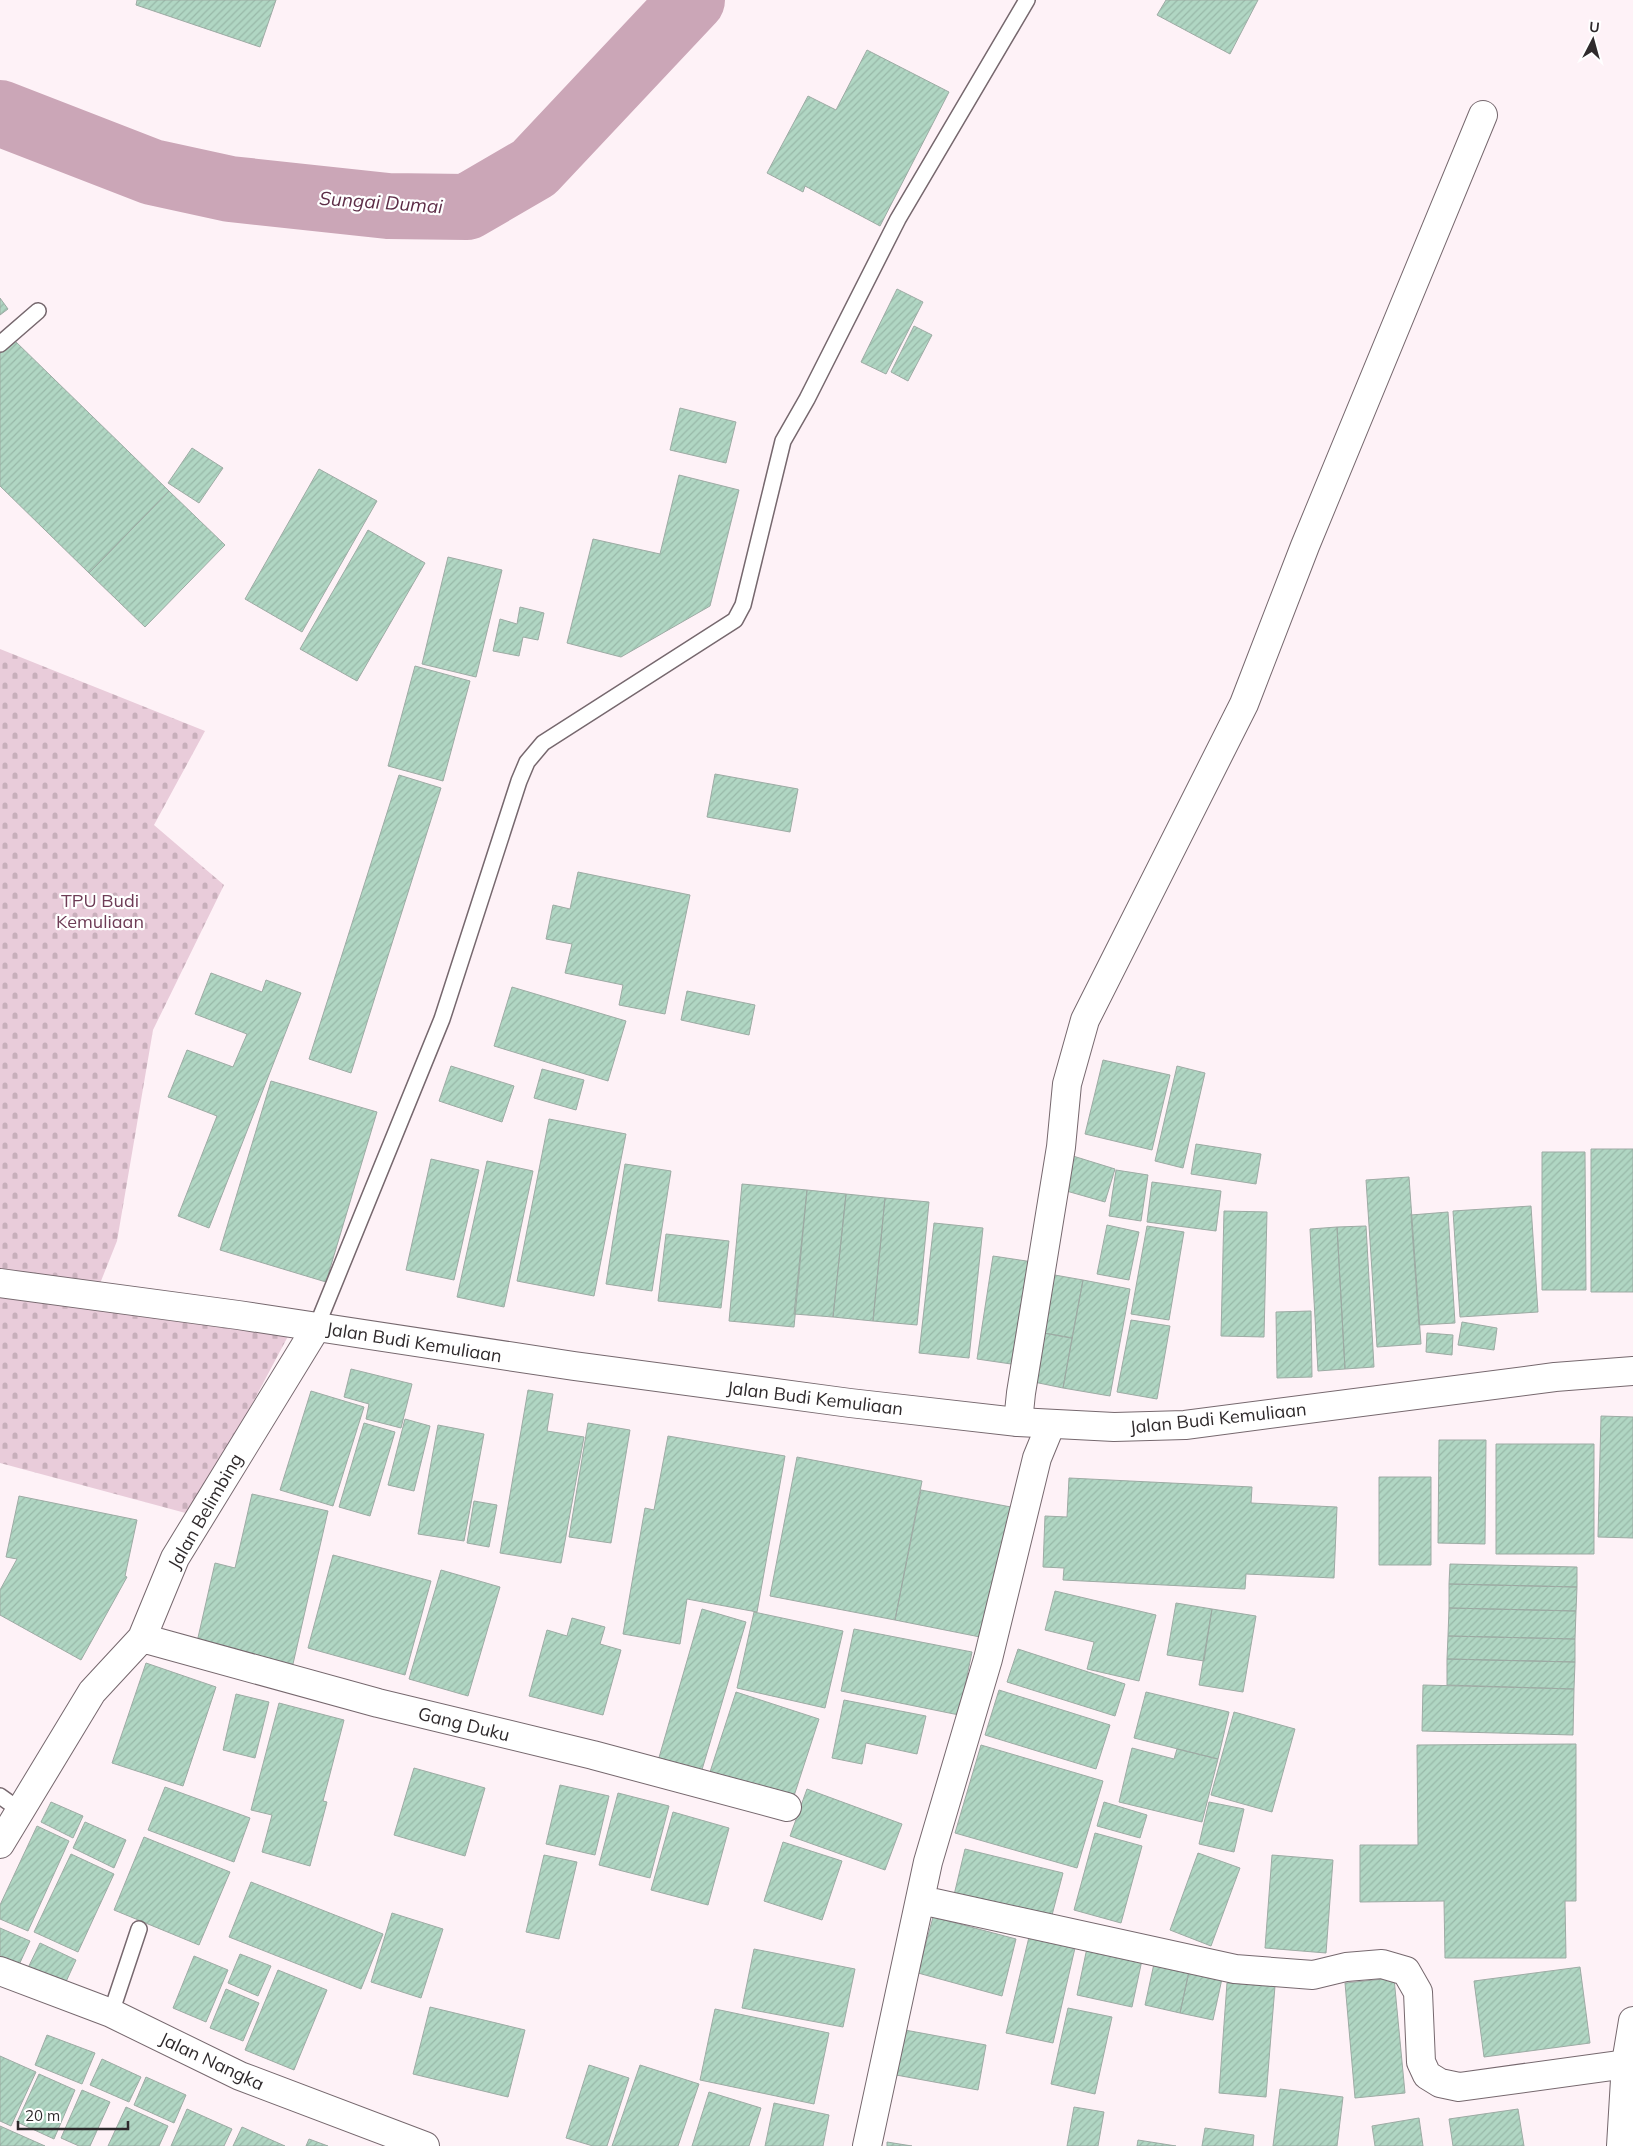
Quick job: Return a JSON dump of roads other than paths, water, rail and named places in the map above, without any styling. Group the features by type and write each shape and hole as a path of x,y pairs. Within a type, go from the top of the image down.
{"street":[{"path":"1018,1422 1021,1392 1061,1147 1067,1084 1085,1020 1244,704 1306,546 1482,115"},
{"name":"Jalan Budi Kemuliaan","path":"0,1283 238,1315 672,1380 850,1403 1051,1424 1114,1427 1186,1424 1555,1377 1633,1371"},
{"name":"Jalan Belimbing","path":"0,1844 11,1804 92,1692 142,1638 174,1558 316,1328"},
{"path":"867,2146 928,1862 988,1659 1037,1458 1051,1424"},
{"name":"Gang Duku","path":"142,1638 378,1703 594,1755 787,1807"},
{"path":"920,1900 1235,1970 1313,1974 1346,1967 1382,1964 1406,1971 1418,1992 1421,2062 1427,2075 1440,2083 1460,2087 1629,2063"},
{"name":"Jalan Nangka","path":"0,1971 111,2013 240,2076 425,2146"},
{"path":"1621,2146 1633,2021"}],"lane":[{"path":"316,1328 442,1019 519,780 527,762 543,743 735,620 743,605 783,441 807,399 898,219 1026,0"},
{"path":"0,344 38,312"},
{"path":"111,2013 139,1929"}],"waterway":[{"name":"Sungai Dumai","path":"0,113 152,172 230,189 388,206 467,207 534,168 692,0"}],"park label":[{"name":"TPU Budi Kemuliaan","path":"100,910"}]}
